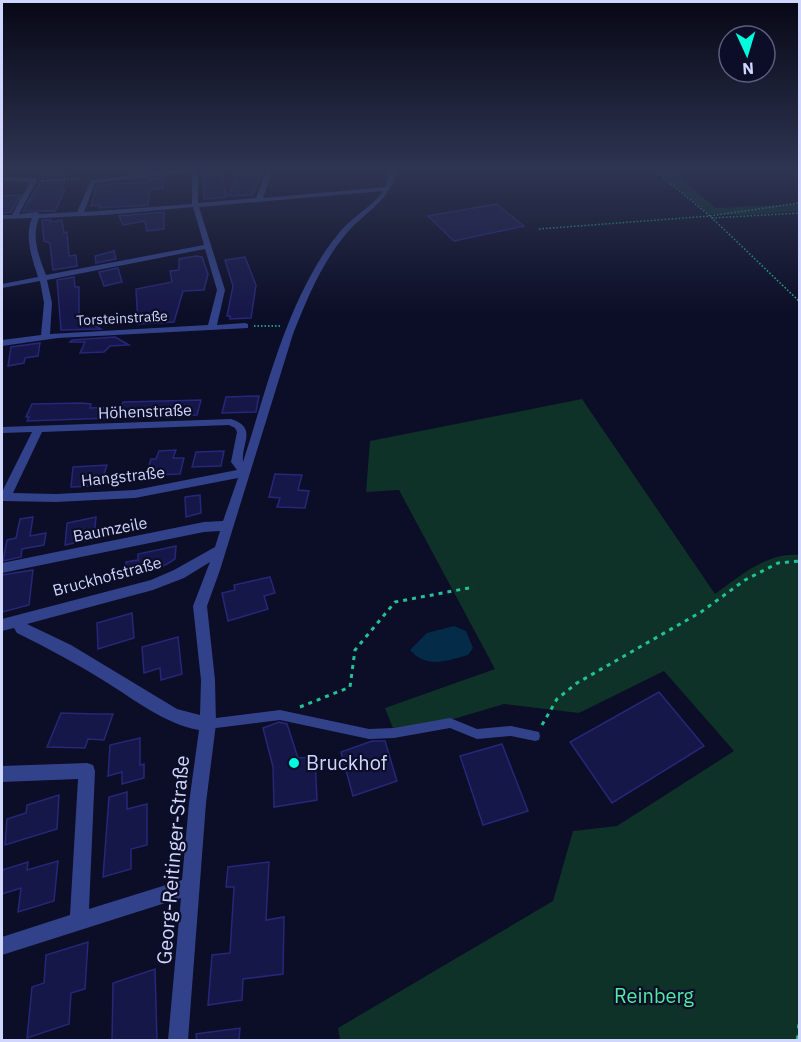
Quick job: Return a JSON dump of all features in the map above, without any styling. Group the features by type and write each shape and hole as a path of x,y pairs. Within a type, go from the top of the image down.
{"street":[{"path":"35,217 32,222 33,242 48,298 45,336"},
{"path":"199,217 221,290 212,328"},
{"path":"9,623 66,650 172,714 186,720 208,724 208,680 200,606 303,297 348,227 362,217"},
{"path":"2,286 42,276 208,246"},
{"name":"Torsteinstraße","path":"2,343 45,336 245,327"},
{"name":"Höhenstraße","path":"2,430 231,423 239,426 242,432 236,462 246,472"},
{"path":"3,497 38,430"},
{"name":"Hangstraße","path":"3,497 56,498 135,494 246,472"},
{"name":"Baumzeile","path":"2,568 204,527 226,526"},
{"name":"Bruckhofstraße","path":"9,623 159,583 218,550"},
{"name":"Georg-Reitinger-Straße","path":"178,1041 196,798 208,724"},
{"path":"2,774 87,771 79,922"},
{"path":"2,946 191,886"}],"lane":[{"path":"208,724 280,715 320,721 369,734 394,733 450,723 477,734 501,731 535,736"}],"path":[{"path":"711,217 800,302"},
{"path":"539,229 719,217"},
{"path":"245,327 277,325"},
{"path":"535,736 557,699 578,683 701,612 745,580 778,563 800,561"},
{"path":"280,715 350,687 355,650 395,602 474,587"},
{"path":"798,1041 800,1019"}],"green space":[{"name":"Reinberg","path":"582,399 715,594 765,561 787,555 799,555 799,1040 340,1040 338,1028 553,901 573,831 617,826 734,751 664,671 579,713 504,704 396,736 385,708 495,669 399,490 366,492 370,441"}],"water":[{"path":"454,626 466,631 473,648 468,655 430,662 416,656 410,650 427,633"}],"building":[{"path":"119,217 164,217 164,229 147,231 145,221 123,225"},
{"path":"429,217 512,217 524,226 454,241"},
{"path":"42,220 51,220 50,222 62,220 64,233 67,232 69,256 76,255 77,266 53,270 50,243 44,241"},
{"path":"114,251 116,259 96,263 95,256"},
{"path":"202,257 208,274 204,290 183,291 174,322 138,324 136,289 172,282 170,271 179,270 179,259"},
{"path":"245,257 256,285 251,318 230,319 230,316 227,316 233,286 225,260"},
{"path":"118,268 122,282 104,286 99,272"},
{"path":"74,277 75,287 79,287 79,317 101,329 61,330 57,280"},
{"path":"115,337 129,345 110,346 104,352 80,353 85,342 70,342 72,340"},
{"path":"40,343 38,356 25,358 24,363 8,366 11,347"},
{"path":"259,396 256,412 222,413 226,397"},
{"path":"201,400 197,415 27,421 29,417 26,417 32,404 81,403 91,404 90,408 121,407 123,402"},
{"path":"176,450 173,458 184,458 180,474 155,475 156,469 148,469 151,459 156,459 159,451"},
{"path":"224,451 221,466 192,467 196,452"},
{"path":"107,465 103,477 98,477 94,486 71,487 73,467"},
{"path":"275,474 302,475 298,490 309,491 305,508 277,507 280,498 269,497"},
{"path":"200,495 201,513 186,517 185,497"},
{"path":"33,517 30,536 46,533 44,545 22,549 21,557 3,561 7,540 16,538 20,519"},
{"path":"96,517 94,539 65,545 67,523"},
{"path":"176,546 175,559 167,564 152,571 126,576 126,562 138,560 138,554"},
{"path":"33,570 29,605 2,612 2,575"},
{"path":"270,577 275,593 264,596 268,609 228,621 222,593 235,590 234,585"},
{"path":"132,613 134,638 98,649 97,623"},
{"path":"178,637 182,674 161,680 160,668 144,673 142,647"},
{"path":"659,692 704,746 612,803 570,742"},
{"path":"61,713 113,714 104,740 88,739 85,748 47,747"},
{"name":"Bruckhof","path":"279,722 287,724 298,758 315,757 317,800 274,807 273,767 263,728"},
{"path":"140,738 140,765 144,764 144,778 122,784 122,772 108,776 110,745"},
{"path":"372,741 385,741 397,781 353,796 341,752"},
{"path":"502,744 528,811 483,825 460,756"},
{"path":"127,792 127,809 147,804 147,845 131,849 131,869 103,877 109,797"},
{"path":"59,795 57,829 5,845 7,819 26,813 27,805"},
{"path":"58,861 54,901 18,912 21,888 2,894 2,870 28,862 27,870"},
{"path":"269,862 266,920 284,917 283,974 243,979 242,1000 208,1005 212,955 230,953 234,887 226,887 228,867"},
{"path":"88,942 85,989 71,993 69,1024 27,1038 32,987 44,983 46,955"},
{"path":"155,969 157,1041 112,1041 113,983"},
{"path":"240,1028 239,1041 197,1041 196,1034"}],"place":[{"name":"Bruckhof","path":"294,763"}]}
